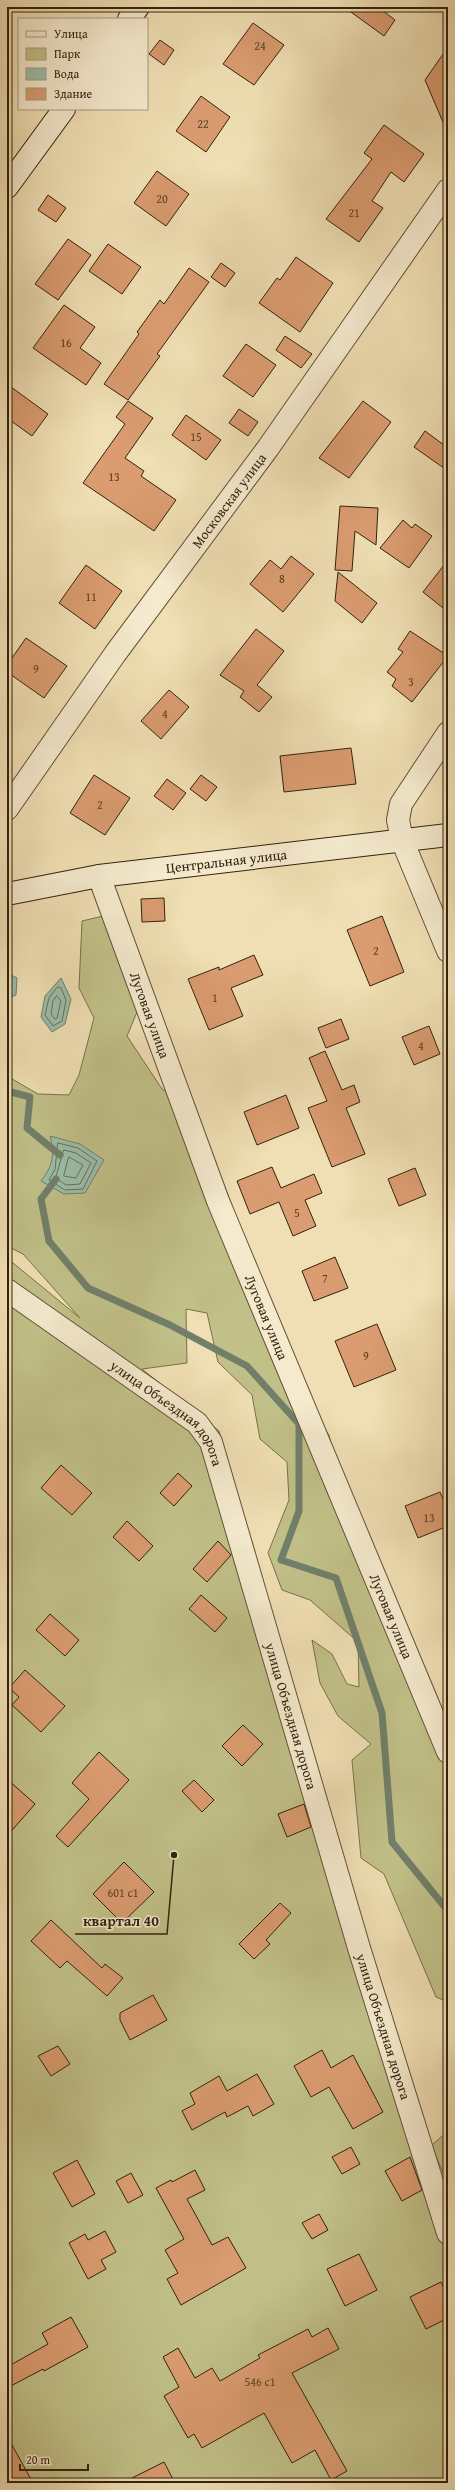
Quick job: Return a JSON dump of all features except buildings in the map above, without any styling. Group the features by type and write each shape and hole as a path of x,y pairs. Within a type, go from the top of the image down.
{"street":[{"path":"130,18 138,7"},
{"path":"7,187 63,110"},
{"name":"Московская улица","path":"7,809 115,654 268,448 448,190"},
{"path":"448,733 401,804 398,820 402,840 448,951"},
{"name":"Центральная улица","path":"7,894 100,876 448,835"},
{"name":"Луговая улица","path":"100,876 218,1201 448,1752"},
{"name":"улица Объездная дорога","path":"7,1290 197,1423 211,1442 359,1948 448,2233"}],"green space":[{"path":"124,911 147,988 127,1036 162,1089 196,1113 260,1277 276,1360 329,1435 356,1551 448,1726 448,2002 436,1997 384,1874 361,1858 352,1760 371,1744 338,1716 320,1683 312,1640 332,1654 347,1684 359,1687 358,1642 310,1600 282,1590 268,1553 289,1500 287,1462 260,1439 252,1395 218,1362 207,1313 186,1309 187,1363 142,1369 219,1431 313,1764 432,2145 448,2131 448,2185 432,2146 448,2199 448,2483 7,2483 7,1258 80,1318 23,1254 7,1246 7,1076 38,1094 69,1095 79,1075 94,1018 79,988 82,921"}],"water":[{"path":"7,973 17,978 16,995 7,999"},
{"path":"61,978 71,999 65,1024 52,1032 41,1017 45,996"},
{"path":"50,1136 80,1144 104,1160 85,1193 64,1194 41,1181 52,1160 53,1154"}],"waterway":[{"path":"7,1091 30,1097 27,1128 60,1155"},
{"path":"56,1179 41,1199 49,1241 88,1288 170,1325 247,1366 299,1424 299,1511 281,1560 336,1578 382,1713 392,1842 448,1911"}],"place":[{"name":"квартал 40","path":"174,1855"}]}
